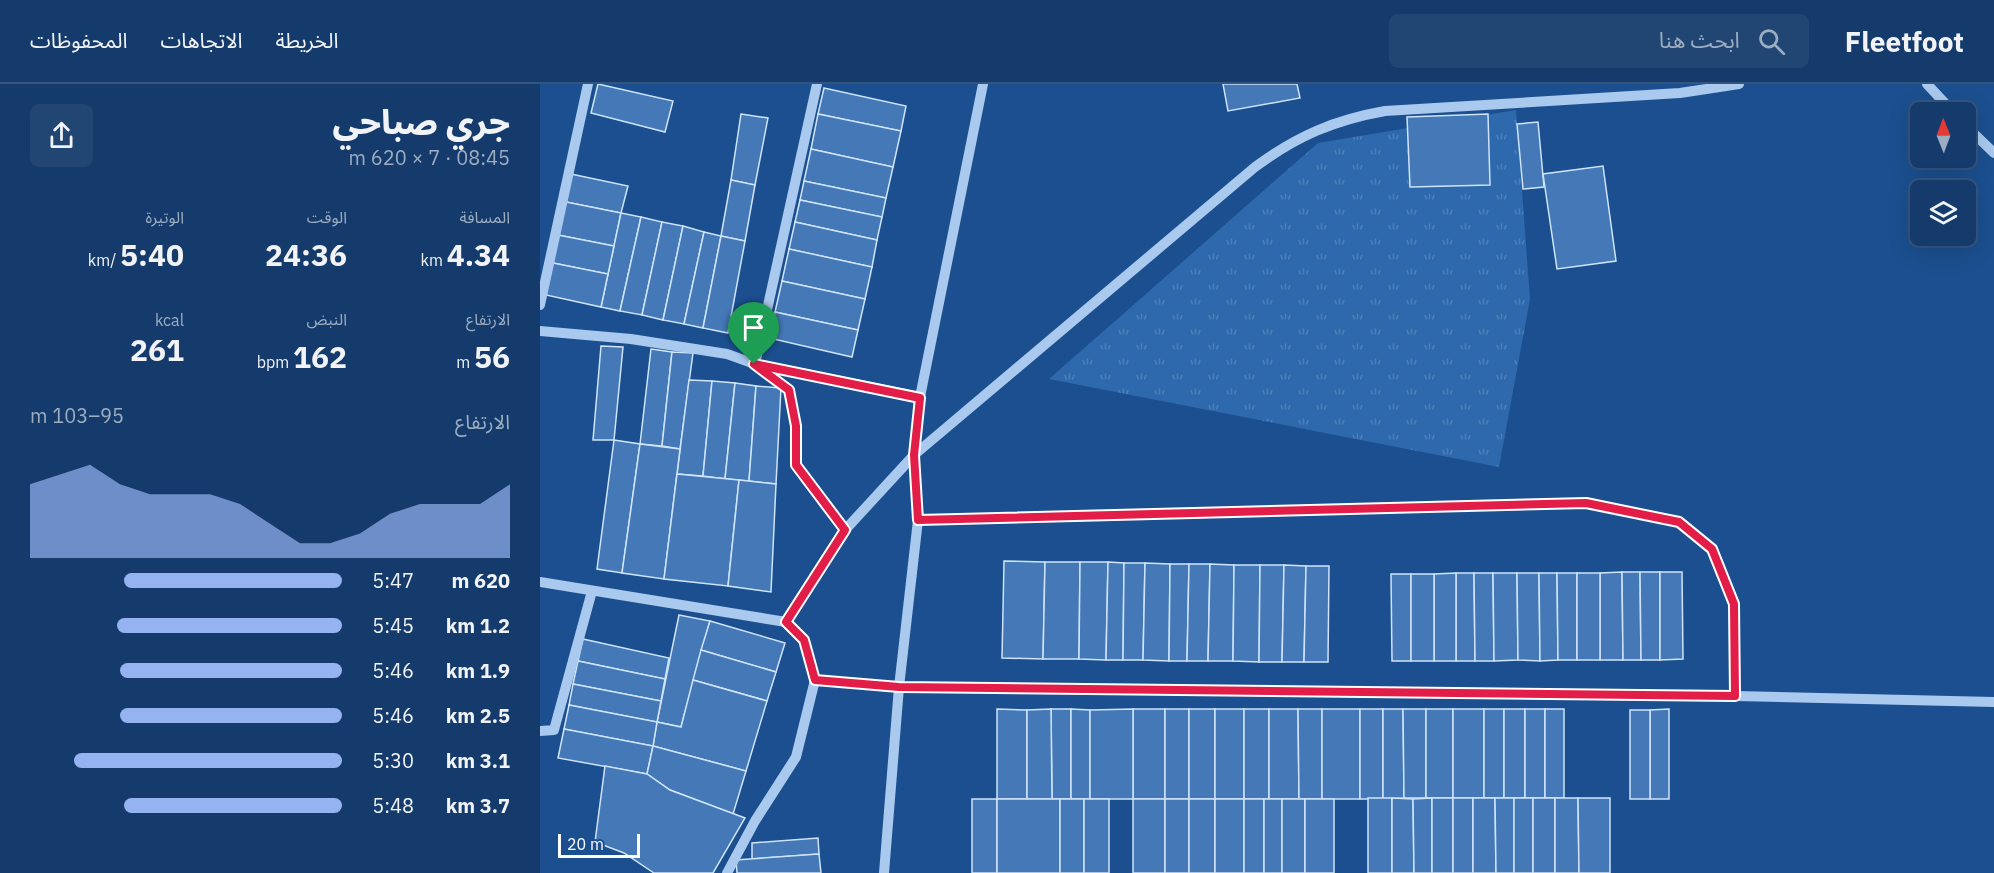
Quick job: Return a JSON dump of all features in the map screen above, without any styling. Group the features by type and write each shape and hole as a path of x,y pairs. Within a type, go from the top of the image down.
{"street":[{"path":"540,305 588,84"},
{"path":"754,364 817,84"},
{"path":"884,873 899,687 918,520 914,455 920,398 983,84"},
{"path":"786,622 845,530 914,455 1278,150 1303,136 1348,119 1385,111 1680,93 1739,84"},
{"path":"1927,84 1944,102"},
{"path":"1976,136 1994,153"},
{"path":"540,331 631,339 727,354 754,364 920,398"},
{"path":"754,364 789,390 796,426 796,465 845,530"},
{"path":"918,520 1586,503 1679,522 1712,549 1734,604 1735,696"},
{"path":"540,582 786,622 804,640 815,680 796,757 755,822 727,873"},
{"path":"540,731 554,730 592,591"},
{"path":"815,680 899,687 1735,696 1994,702"}],"green space":[{"path":"1516,110 1530,299 1499,467 1049,379 1318,143"}],"building":[{"path":"598,84 673,101 665,132 591,113"},
{"path":"1223,84 1297,84 1300,98 1228,111"},
{"path":"824,88 906,106 901,131 818,114"},
{"path":"741,114 768,118 755,185 731,180"},
{"path":"818,114 901,131 893,167 811,149"},
{"path":"1488,114 1490,185 1410,187 1407,117"},
{"path":"1538,122 1544,187 1523,189 1517,124"},
{"path":"811,149 893,167 886,198 804,181"},
{"path":"1603,166 1616,261 1557,269 1543,174"},
{"path":"571,174 628,186 621,213 566,202"},
{"path":"731,180 755,185 745,241 721,236"},
{"path":"804,181 886,198 882,217 800,200"},
{"path":"800,200 882,217 877,240 795,222"},
{"path":"566,202 621,213 614,246 558,235"},
{"path":"621,213 641,217 620,311 601,307"},
{"path":"641,217 662,222 642,315 620,311"},
{"path":"662,222 683,226 663,320 642,315"},
{"path":"795,222 877,240 872,267 789,249"},
{"path":"683,226 704,232 684,324 663,320"},
{"path":"704,232 721,236 703,328 684,324"},
{"path":"558,235 614,246 608,274 553,263"},
{"path":"721,236 745,241 728,333 703,328"},
{"path":"789,249 872,267 865,299 782,281"},
{"path":"553,263 608,274 601,307 546,295"},
{"path":"782,281 865,299 858,330 775,312"},
{"path":"775,312 858,330 852,357 769,338"},
{"path":"601,346 623,347 614,440 593,440"},
{"path":"651,349 672,352 662,446 640,444"},
{"path":"672,352 693,353 680,449 662,446"},
{"path":"689,380 712,381 703,476 677,474"},
{"path":"712,381 735,383 725,479 703,476"},
{"path":"735,383 756,386 749,481 725,479"},
{"path":"756,386 781,388 776,484 749,481"},
{"path":"614,440 640,444 622,573 597,569"},
{"path":"640,444 680,449 664,579 622,573"},
{"path":"677,474 739,480 728,586 664,579"},
{"path":"739,480 776,484 771,592 728,586"},
{"path":"1004,561 1045,562 1043,659 1002,658"},
{"path":"1045,562 1080,562 1079,659 1043,659"},
{"path":"1080,562 1108,562 1106,660 1079,659"},
{"path":"1108,562 1124,563 1123,660 1106,660"},
{"path":"1124,563 1145,563 1143,660 1123,660"},
{"path":"1145,563 1170,564 1169,661 1143,660"},
{"path":"1170,564 1189,564 1187,661 1169,661"},
{"path":"1189,564 1210,564 1208,661 1187,661"},
{"path":"1210,564 1234,565 1233,661 1208,661"},
{"path":"1234,565 1260,565 1259,662 1233,661"},
{"path":"1260,565 1284,565 1282,662 1259,662"},
{"path":"1284,565 1306,566 1304,662 1282,662"},
{"path":"1306,566 1329,566 1328,662 1304,662"},
{"path":"1622,572 1623,660 1600,660 1600,573"},
{"path":"1622,572 1640,572 1641,660 1623,660"},
{"path":"1640,572 1660,572 1660,660 1641,660"},
{"path":"1660,572 1682,572 1683,659 1660,660"},
{"path":"1456,573 1474,573 1475,661 1456,661"},
{"path":"1456,573 1456,661 1434,661 1434,574"},
{"path":"1474,573 1493,573 1494,661 1475,661"},
{"path":"1493,573 1517,573 1518,660 1494,661"},
{"path":"1517,573 1539,573 1540,661 1518,660"},
{"path":"1539,573 1557,573 1558,660 1540,661"},
{"path":"1557,573 1577,573 1577,660 1558,660"},
{"path":"1577,573 1600,573 1600,660 1577,660"},
{"path":"1391,574 1411,574 1411,661 1392,661"},
{"path":"1411,574 1434,574 1434,661 1411,661"},
{"path":"679,615 710,621 681,727 657,722"},
{"path":"710,621 785,643 776,672 701,650"},
{"path":"583,639 669,658 665,679 578,661"},
{"path":"701,650 776,672 767,701 693,680"},
{"path":"578,661 665,679 661,701 573,684"},
{"path":"693,680 767,701 746,771 653,746 657,722 681,727"},
{"path":"573,684 661,701 657,722 569,705"},
{"path":"569,705 657,722 653,746 564,729"},
{"path":"997,709 1027,710 1027,799 997,799"},
{"path":"1051,709 1071,709 1071,799 1052,799"},
{"path":"1051,709 1052,799 1027,799 1027,710"},
{"path":"1071,709 1090,710 1090,799 1071,799"},
{"path":"1133,709 1165,709 1165,799 1133,799"},
{"path":"1133,709 1133,799 1090,799 1090,710"},
{"path":"1165,709 1189,709 1189,799 1165,799"},
{"path":"1189,709 1215,709 1215,799 1189,799"},
{"path":"1215,709 1244,709 1244,799 1215,799"},
{"path":"1244,709 1269,709 1269,799 1244,799"},
{"path":"1269,709 1298,709 1299,799 1269,799"},
{"path":"1298,709 1322,709 1322,799 1299,799"},
{"path":"1322,709 1360,709 1360,799 1322,799"},
{"path":"1360,709 1383,709 1383,799 1360,799"},
{"path":"1383,709 1403,709 1404,798 1383,799"},
{"path":"1403,709 1426,709 1426,798 1404,798"},
{"path":"1426,709 1453,709 1453,798 1426,798"},
{"path":"1453,709 1484,709 1484,798 1453,798"},
{"path":"1484,709 1504,709 1504,798 1484,798"},
{"path":"1504,709 1525,709 1525,798 1504,798"},
{"path":"1525,709 1545,709 1545,798 1525,798"},
{"path":"1545,709 1564,709 1564,798 1545,798"},
{"path":"1669,709 1669,799 1650,799 1650,710"},
{"path":"1630,710 1650,710 1650,799 1630,799"},
{"path":"564,729 653,746 647,774 558,758"},
{"path":"653,746 746,771 733,814 670,790 647,774"},
{"path":"605,766 647,774 670,790 745,818 713,873 654,873 624,853 595,842"},
{"path":"1368,798 1392,798 1392,873 1368,873"},
{"path":"1392,798 1413,799 1414,873 1392,873"},
{"path":"1432,798 1432,873 1414,873 1413,799"},
{"path":"1432,798 1453,798 1453,873 1432,873"},
{"path":"1453,798 1473,798 1473,873 1453,873"},
{"path":"1473,798 1495,798 1496,873 1473,873"},
{"path":"1495,798 1514,798 1514,873 1496,873"},
{"path":"1514,798 1533,798 1533,873 1514,873"},
{"path":"1533,798 1555,798 1555,873 1533,873"},
{"path":"1555,798 1578,798 1579,873 1555,873"},
{"path":"1578,798 1610,798 1610,873 1579,873"},
{"path":"972,799 997,799 997,873 972,873"},
{"path":"997,799 1060,799 1060,873 997,873"},
{"path":"1060,799 1084,799 1084,873 1060,873"},
{"path":"1084,799 1109,799 1109,873 1084,873"},
{"path":"1133,799 1165,799 1165,873 1133,873"},
{"path":"1165,799 1189,799 1189,873 1165,873"},
{"path":"1189,799 1215,799 1215,873 1189,873"},
{"path":"1215,799 1244,799 1244,873 1215,873"},
{"path":"1244,799 1264,799 1264,873 1244,873"},
{"path":"1264,799 1282,799 1282,873 1264,873"},
{"path":"1282,799 1305,799 1305,873 1282,873"},
{"path":"1305,799 1334,799 1334,873 1305,873"},
{"path":"818,838 819,854 752,859 752,843"},
{"path":"819,854 821,873 737,873 736,860"}],"route":[{"path":"754,364 920,398 914,455 918,520 1586,503 1679,522 1712,549 1734,604 1735,696 899,687 815,680 804,640 786,622 845,530 796,465 796,426 789,390 754,364"}]}
